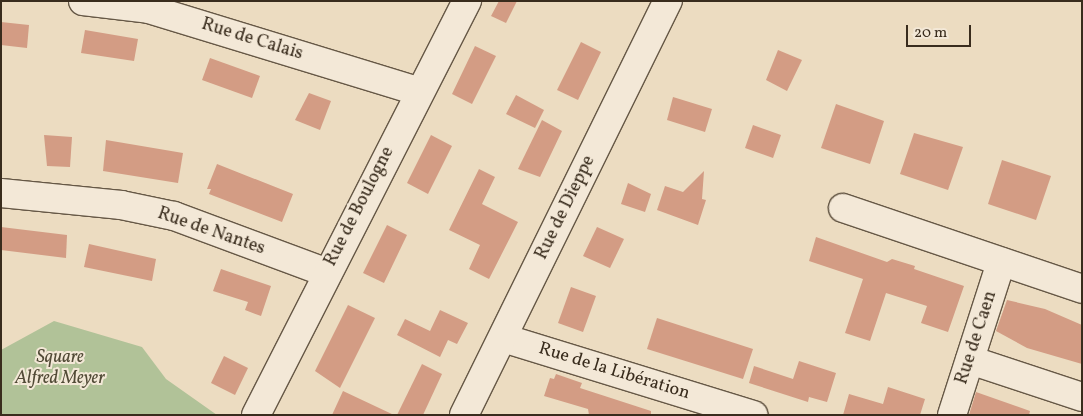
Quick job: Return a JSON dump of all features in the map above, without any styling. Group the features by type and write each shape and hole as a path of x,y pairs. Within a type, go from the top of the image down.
{"street":[{"name":"Rue de Calais","path":"83,1 149,9 418,92"},
{"name":"Rue de Boulogne","path":"256,415 418,92 467,1"},
{"name":"Rue de Dieppe","path":"464,415 668,1"},
{"name":"Rue de Nantes","path":"1,193 121,205 174,216 327,274"},
{"path":"843,208 1082,289"},
{"name":"Rue de Caen","path":"952,415 1001,262"},
{"name":"Rue de la Libération","path":"503,338 753,415"},
{"path":"970,360 1082,397"}],"green space":[{"name":"Square Alfred Meyer","path":"54,321 142,347 166,379 217,415 1,415 1,350"}],"building":[{"path":"499,1 517,1 506,23 491,16"},
{"path":"1,22 29,25 27,48 1,45"},
{"path":"85,30 138,39 134,61 81,53"},
{"path":"581,42 601,52 578,100 557,90"},
{"path":"475,46 496,56 472,104 452,94"},
{"path":"778,50 802,60 787,91 766,80"},
{"path":"210,58 260,76 252,98 202,80"},
{"path":"309,93 331,101 320,130 295,120"},
{"path":"516,95 544,110 535,128 506,114"},
{"path":"673,97 712,109 705,132 667,120"},
{"path":"836,104 884,121 870,164 821,148"},
{"path":"542,120 562,131 540,177 518,169"},
{"path":"753,125 781,135 773,158 745,148"},
{"path":"914,133 963,147 948,190 900,174"},
{"path":"44,135 72,137 70,167 47,166"},
{"path":"431,135 452,146 428,194 407,183"},
{"path":"106,140 183,153 178,183 103,171"},
{"path":"1002,160 1051,176 1036,220 988,204"},
{"path":"217,164 293,194 282,222 209,194 211,189 207,189"},
{"path":"479,169 495,177 482,204 518,222 489,279 469,269 480,245 449,230"},
{"path":"704,171 702,199 706,200 698,225 657,210 665,186 683,192"},
{"path":"628,183 651,194 645,212 621,204"},
{"path":"387,225 407,235 384,283 363,273"},
{"path":"1,227 67,235 66,258 1,250"},
{"path":"597,227 624,239 610,268 583,256"},
{"path":"816,237 887,262 892,259 915,266 914,269 964,286 948,332 921,323 927,306 886,293 870,341 845,333 863,279 809,261"},
{"path":"89,244 156,259 152,281 84,267"},
{"path":"221,269 271,286 261,316 245,310 248,302 213,291"},
{"path":"571,287 596,296 583,332 558,323"},
{"path":"1007,300 1045,309 1082,325 1082,364 1027,348 996,331"},
{"path":"348,305 375,318 340,388 315,371"},
{"path":"440,310 468,323 457,344 448,340 440,357 397,335 405,319 430,331"},
{"path":"657,318 753,349 743,379 647,349"},
{"path":"224,356 248,368 235,395 211,383"},
{"path":"799,361 836,373 827,402 809,397 808,402 749,383 754,366 793,379"},
{"path":"422,364 442,374 423,415 397,415"},
{"path":"556,374 582,383 580,388 651,411 651,415 589,415 588,409 544,396 550,378 554,379"},
{"path":"888,387 925,399 920,415 843,415 849,394 883,404"},
{"path":"343,391 394,415 332,415"},
{"path":"976,392 1030,411 1029,415 969,415"}]}
